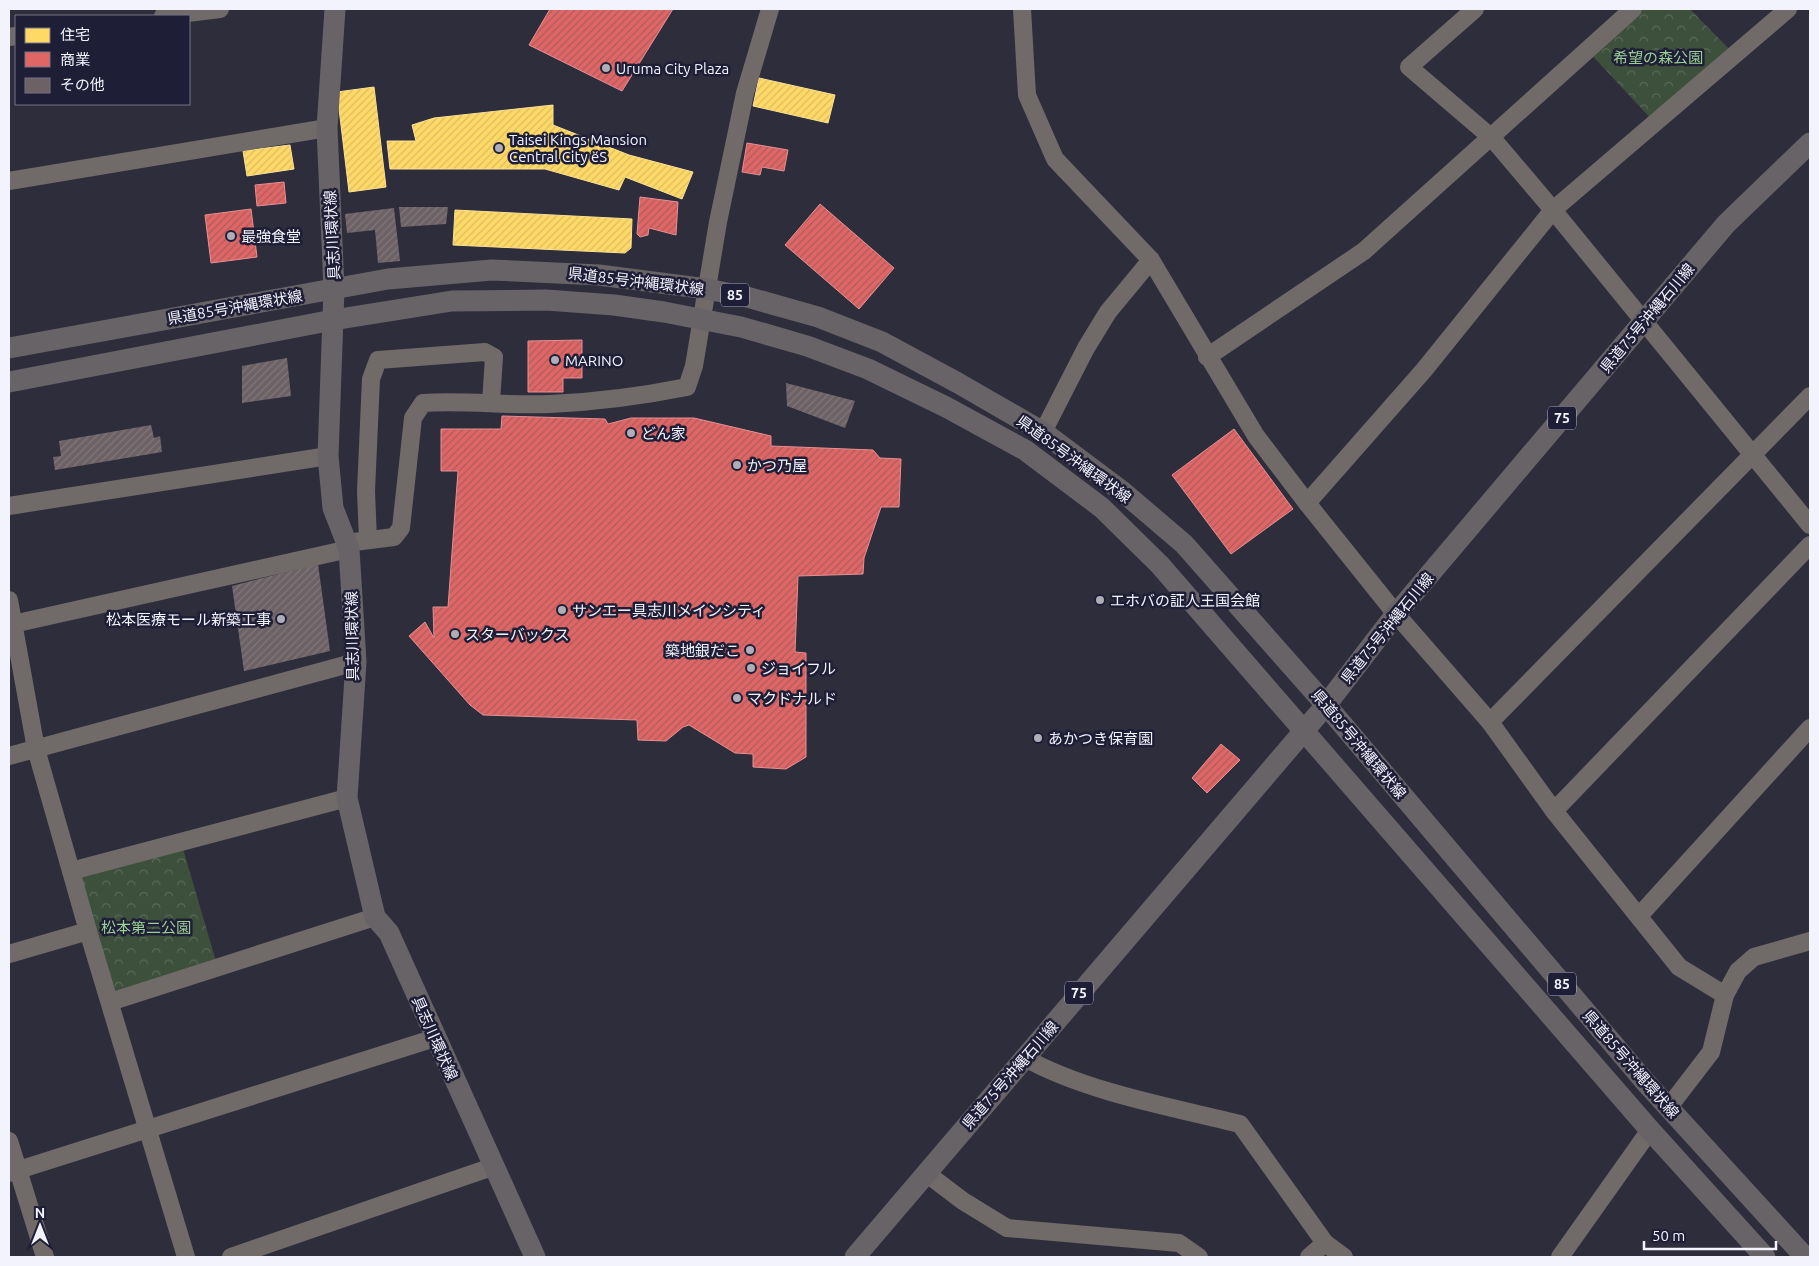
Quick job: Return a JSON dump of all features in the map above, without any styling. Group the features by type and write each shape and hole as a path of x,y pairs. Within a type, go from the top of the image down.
{"main road":[{"name":"具志川環状線","path":"335,9 327,128 334,289 328,456 333,508 348,546 356,662 347,798 375,917 390,933 492,1167 535,1257"},
{"name":"県道75号沖縄石川線","path":"854,1257 1326,705 1396,614 1726,224 1810,143"},
{"name":"県道85号沖縄環状線","path":"9,348 388,278 492,270 600,275 707,289 747,297 818,317 882,342 958,382 1043,432 1123,492 1184,544 1326,705 1668,1108 1805,1257"},
{"name":"県道85号沖縄環状線","path":"9,382 333,320 452,301 527,300 614,305 741,327 806,346 868,369 946,407 1024,450 1102,508 1160,565 1650,1130 1765,1257"}],"street":[{"path":"171,15 220,9"},
{"path":"14,624 368,540 394,537 401,528 412,418 423,403 450,401 548,404 642,396 687,387 694,366 718,222 745,92 770,9"},
{"path":"1022,9 1027,95 1055,158 1151,260 1207,357 1256,436 1307,503 1396,614 1490,722 1554,811 1679,967 1725,995"},
{"path":"1475,9 1409,67 1492,138 1554,210 1810,525"},
{"path":"1207,357 1364,251 1492,138 1633,9"},
{"path":"1307,503 1424,370 1554,210 1788,9"},
{"path":"9,181 327,128"},
{"path":"1043,432 1086,348 1108,312 1151,260"},
{"path":"368,540 366,491 371,379 378,360 485,352 494,357 491,402"},
{"path":"1490,722 1810,396"},
{"path":"9,506 328,456"},
{"path":"1554,811 1810,545"},
{"path":"9,600 36,749 70,871 186,1257"},
{"path":"9,756 356,662"},
{"path":"1639,916 1810,728"},
{"path":"70,871 347,798"},
{"path":"110,1002 375,917"},
{"path":"9,954 88,931"},
{"path":"1668,1108 1711,1052 1725,995 1738,971 1754,957 1810,941"},
{"path":"13,1172 435,1038"},
{"path":"1024,1058 1043,1068 1099,1088 1240,1124 1325,1243 1344,1257"},
{"path":"1560,1257 1650,1130"},
{"path":"9,1141 13,1172 45,1257"},
{"path":"231,1257 492,1167"},
{"path":"926,1173 963,1201 1007,1228 1178,1243 1199,1257"},
{"path":"1310,1257 1325,1243"}],"green space":[{"name":"希望の森公園","path":"1633,9 1690,9 1734,54 1654,122 1587,50"},
{"name":"松本第二公園","path":"181,842 218,968 110,1002 71,871"}],"building: 住宅":[{"path":"759,78 835,95 828,123 753,106"},
{"path":"374,87 386,187 349,192 337,92"},
{"name":"Taisei Kings Mansion Central City ëS","path":"553,105 553,125 629,155 693,172 682,199 625,177 619,190 545,169 390,169 387,141 416,141 412,125 434,118"},
{"path":"290,145 294,169 247,176 243,151"},
{"path":"455,210 632,219 631,248 625,253 453,245"}],"building: 商業":[{"name":"Uruma City Plaza","path":"550,9 673,9 622,91 529,45"},
{"path":"747,143 788,150 784,171 762,167 760,175 742,172"},
{"path":"284,182 286,203 257,206 255,185"},
{"path":"640,197 678,202 676,235 649,228 648,235 640,237 637,234"},
{"path":"820,204 894,268 859,309 785,245"},
{"name":"最強食堂","path":"251,209 257,257 211,263 205,215"},
{"name":"MARINO","path":"582,340 582,378 563,378 563,392 528,392 528,341"},
{"path":"502,416 605,419 608,424 631,418 694,418 771,436 771,446 873,450 880,458 901,459 899,507 881,507 864,558 863,574 798,576 795,652 806,653 806,757 786,769 753,767 753,754 735,753 689,725 683,727 666,741 638,740 637,720 483,715 470,705 409,636 425,622 434,638 433,607 448,607 458,471 441,471 441,429 501,429"},
{"path":"1234,429 1293,509 1231,554 1172,475"},
{"path":"1221,744 1240,760 1207,793 1192,778"}],"building: その他":[{"path":"399,207 448,207 446,224 401,227"},
{"path":"394,208 400,261 378,263 375,230 347,233 345,214"},
{"path":"287,358 291,396 242,403 242,366"},
{"path":"786,383 855,401 845,428 787,406"},
{"path":"151,425 154,438 160,436 162,452 55,470 53,457 61,456 59,441"},
{"name":"松本医療モール新築工事","path":"318,564 330,651 244,671 232,586"}],"place":[{"name":"Uruma City Plaza","path":"606,68"},
{"name":"Taisei Kings Mansion Central City ëS","path":"499,148"},
{"name":"最強食堂","path":"231,236"},
{"name":"MARINO","path":"555,360"},
{"name":"どん家","path":"631,433"},
{"name":"かつ乃屋","path":"737,465"},
{"name":"エホバの証人王国会館","path":"1100,600"},
{"name":"サンエー具志川メインシティ","path":"562,610"},
{"name":"松本医療モール新築工事","path":"281,619"},
{"name":"スターバックス","path":"455,634"},
{"name":"築地銀だこ","path":"750,650"},
{"name":"ジョイフル","path":"751,668"},
{"name":"マクドナルド","path":"737,698"},
{"name":"あかつき保育園","path":"1038,738"}]}
